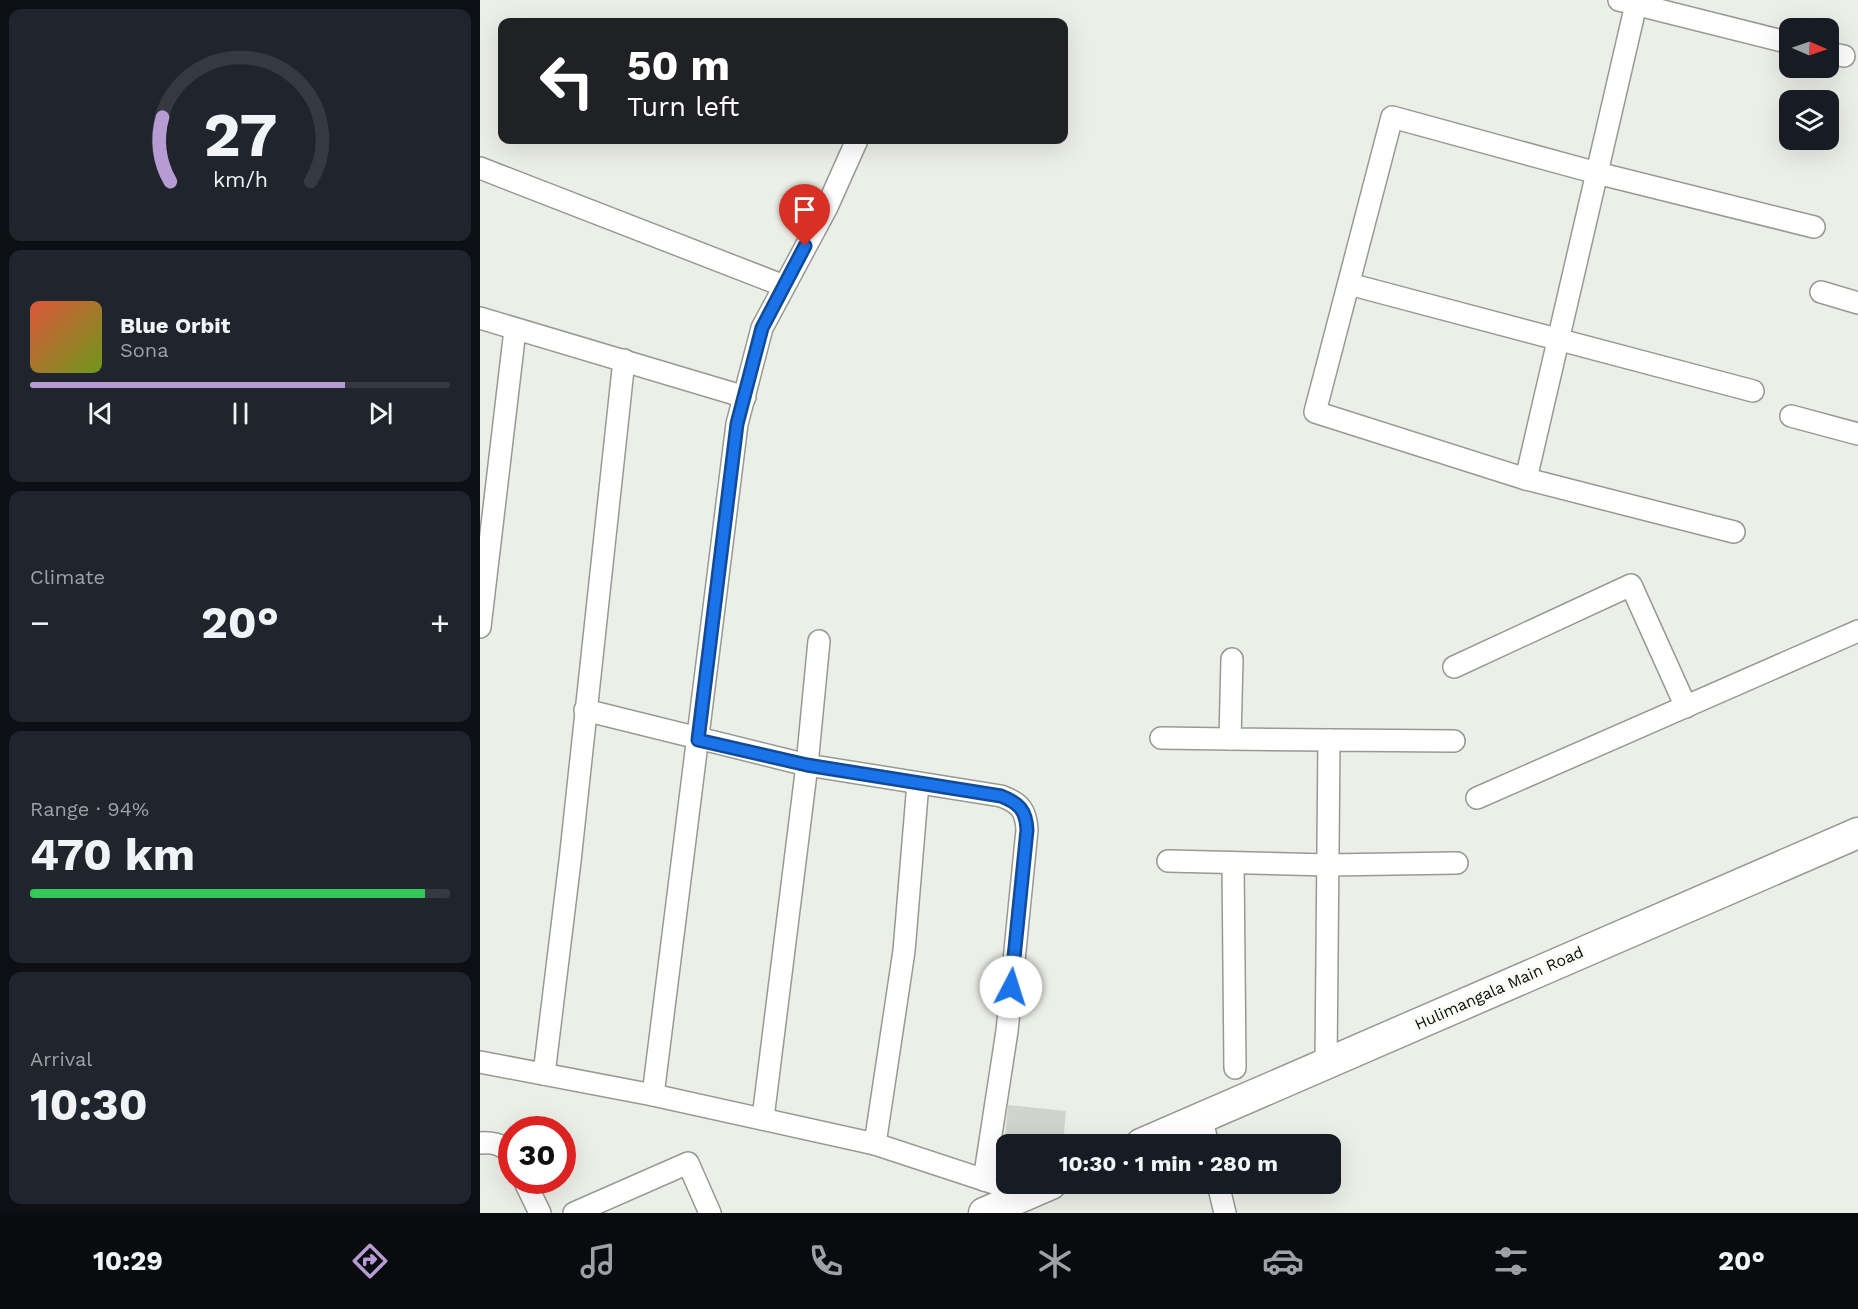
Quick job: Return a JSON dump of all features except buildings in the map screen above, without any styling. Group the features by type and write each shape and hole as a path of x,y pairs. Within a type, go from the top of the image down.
{"street":[{"path":"1526,479 1597,173 1631,1 1779,40"},
{"path":"1734,532 1526,479 1315,412 1392,117 1597,173 1814,227"},
{"path":"653,1095 737,424 762,328 827,207 855,144"},
{"path":"480,168 784,286"},
{"path":"1349,284 1754,391"},
{"path":"1821,292 1858,303"},
{"path":"480,318 745,397"},
{"path":"480,627 515,330"},
{"path":"544,1074 570,861 624,360"},
{"path":"1791,416 1858,434"},
{"path":"1454,667 1631,585 1686,707"},
{"path":"1477,798 1858,632"},
{"path":"763,1118 807,765 819,641"},
{"path":"1230,740 1232,659"},
{"path":"585,710 698,740 807,765 1001,796 1020,805 1026,817 1027,830 1007,1031 984,1180"},
{"path":"1161,738 1454,741"},
{"path":"1326,1064 1329,740"},
{"path":"875,1144 904,951 918,783"},
{"name":"Hulimangala Main Road","path":"1190,1134 1205,1131 1326,1064 1858,832"},
{"path":"1168,861 1328,865 1457,863"},
{"path":"1233,862 1235,1068"},
{"path":"480,1062 653,1095 875,1144 996,1182"},
{"path":"480,1143 494,1142 498,1144"},
{"path":"574,1213 688,1162 710,1213"},
{"path":"531,1194 540,1213"},
{"path":"984,1213 1028,1194"},
{"path":"1220,1194 1225,1213"}],"route":[{"path":"805,246 762,328 737,424 698,740 807,765 1001,796 1020,805 1026,817 1027,830 1011,987"}]}
